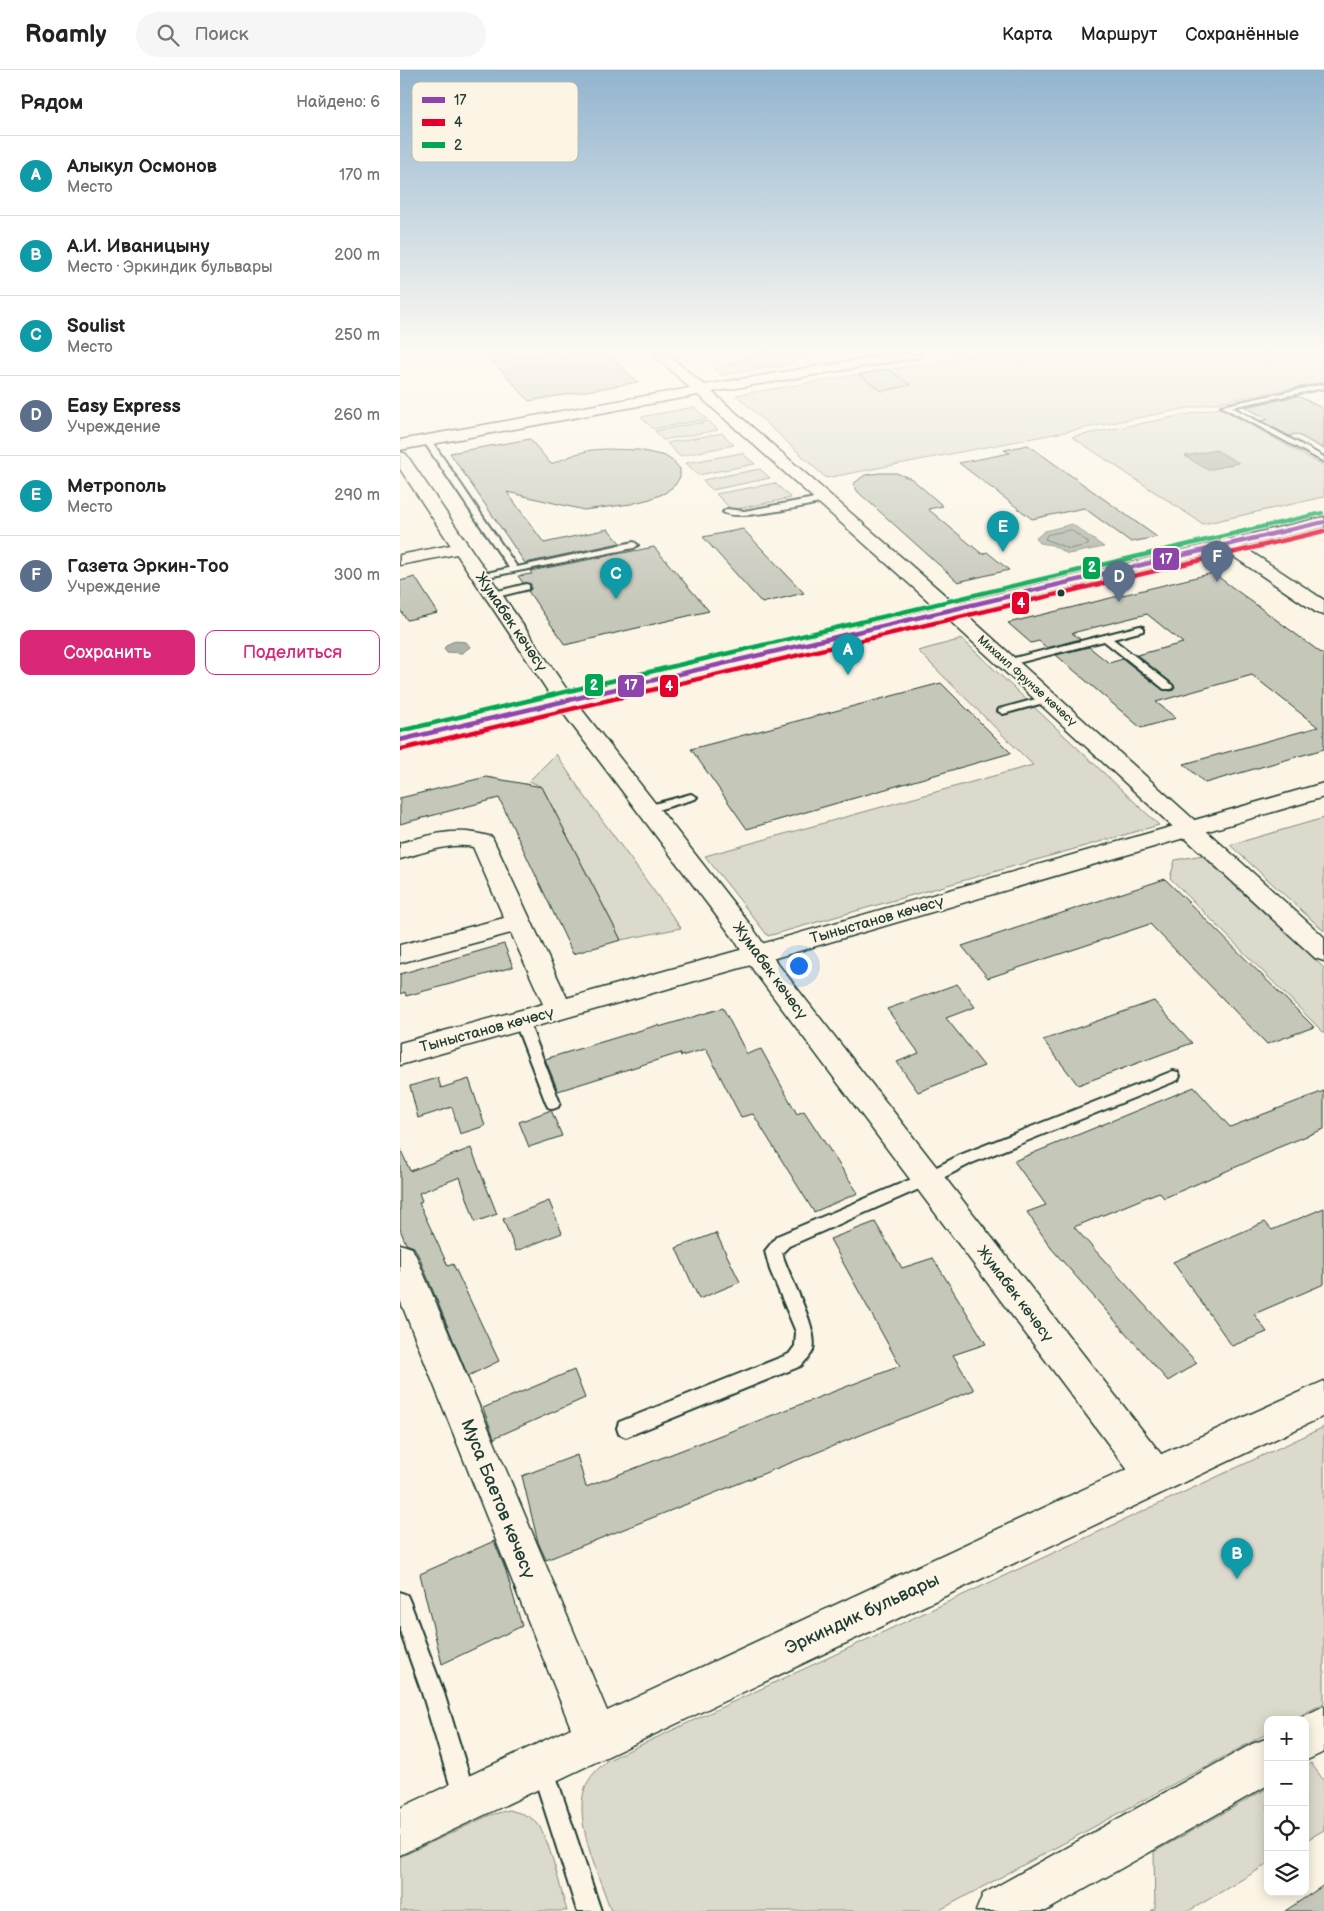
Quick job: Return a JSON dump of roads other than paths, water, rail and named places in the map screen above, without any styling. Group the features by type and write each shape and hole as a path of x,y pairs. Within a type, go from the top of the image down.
{"street":[{"path":"400,445 428,440"},
{"name":"Михаил Фрунзе көчөсү","path":"759,440 949,610 1324,952"},
{"name":"Жумабек көчөсү","path":"400,457 564,701 743,933 756,955 1155,1476"},
{"path":"400,740 1324,522"},
{"path":"1227,544 1324,609"},
{"path":"400,560 461,548"},
{"name":"Тыныстанов көчөсү","path":"400,1054 756,955 1324,790"},
{"path":"400,851 447,840 467,838 483,842 559,1010"},
{"path":"400,954 520,922"},
{"name":"Муса Баетов көчөсү","path":"400,1258 596,1739"},
{"name":"Эркиндик бульвары","path":"400,1832 1324,1398"},
{"path":"1309,1737 1324,1728"},
{"path":"1000,1911 1266,1761"}],"lane":[{"path":"1288,440 1324,460"},
{"path":"430,445 515,570"},
{"path":"727,512 744,514 826,499"},
{"path":"487,586 515,570 634,545"},
{"path":"487,586 526,587"},
{"path":"1006,663 1140,629"},
{"path":"1105,637 1168,687"},
{"path":"1002,711 1047,700"},
{"path":"647,809 691,797"},
{"path":"521,1020 553,1103"},
{"path":"626,1428 795,1360 804,1349 805,1332 778,1270 773,1251 784,1241 927,1179 966,1159 1173,1076"},
{"path":"400,1602 433,1694 466,1801"},
{"path":"541,1765 589,1911"}],"water":[{"path":"1216,450 1239,463 1208,470 1185,456"},
{"path":"1072,524 1104,547 1068,554 1052,545 1040,543 1036,538 1045,531"},
{"path":"455,641 466,642 470,647 462,653 447,652 444,648"}],"place":[{"name":"Метрополь","path":"1003,552"},
{"name":"Газета Эркин-Тоо","path":"1217,582"},
{"name":"Soulist","path":"616,599"},
{"name":"Easy Express","path":"1119,602"},
{"name":"Алыкул Осмонов","path":"848,675"},
{"name":"А.И. Иваницыну","path":"1237,1579"}]}
